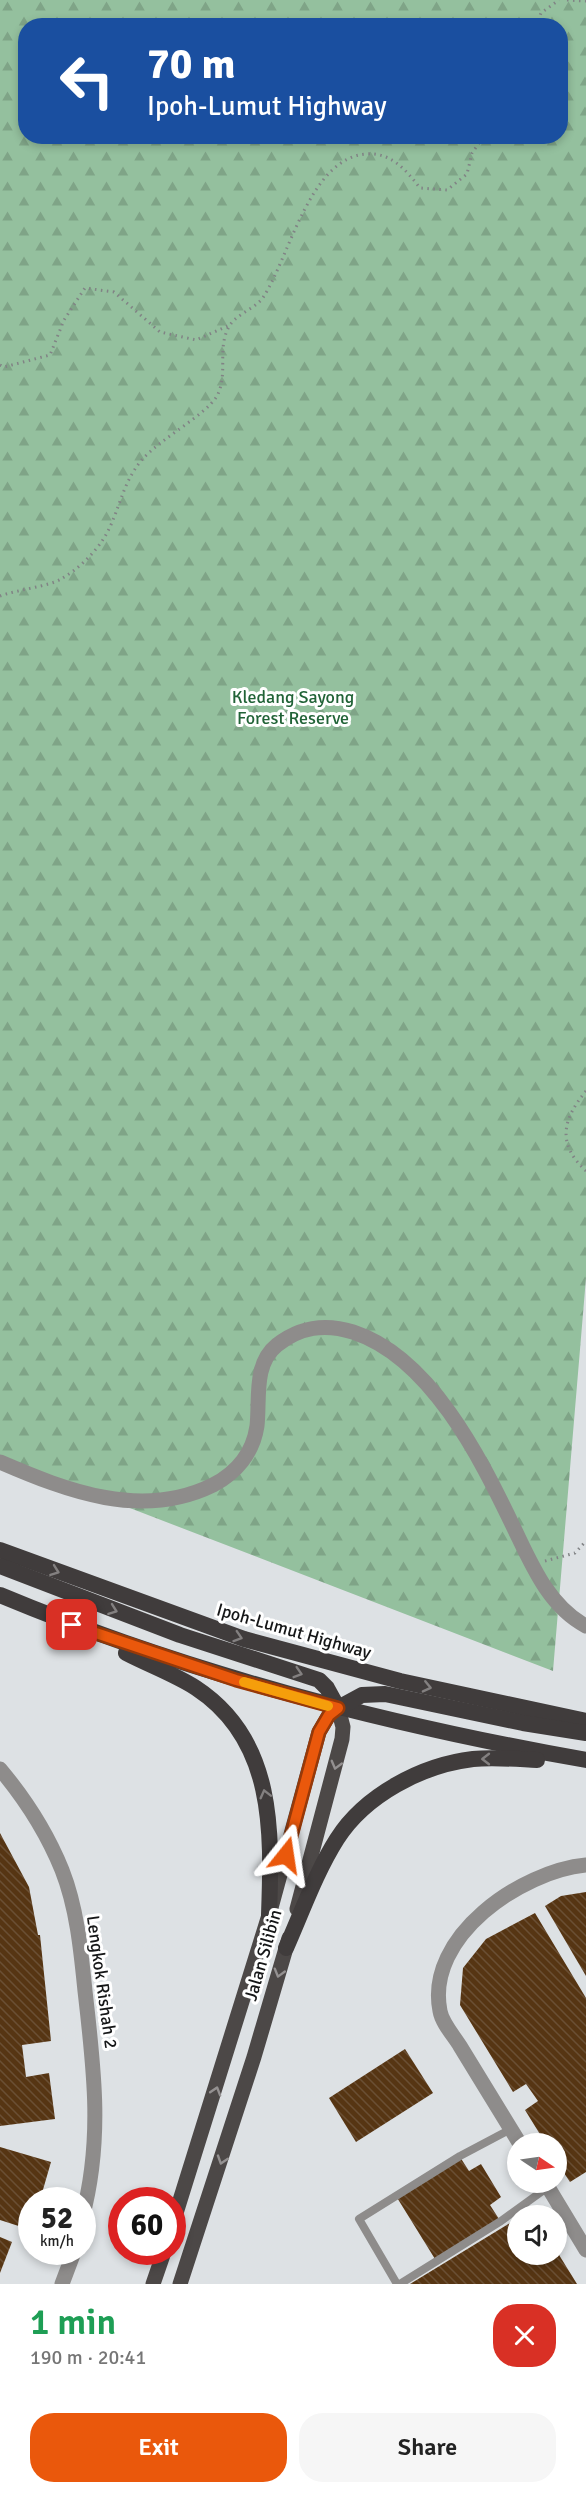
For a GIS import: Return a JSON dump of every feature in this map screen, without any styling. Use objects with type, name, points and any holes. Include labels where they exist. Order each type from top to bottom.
[{"type":"highway","name":"Ipoh-Lumut Highway","points":[[0,1550],[244,1639],[400,1681],[586,1722]]},
{"type":"highway","points":[[0,1566],[180,1635],[320,1680],[338,1708]]},
{"type":"highway","points":[[0,1595],[53,1618],[196,1688],[214,1703],[243,1737],[265,1790],[270,1816],[272,1842],[269,1915]]},
{"type":"highway","points":[[53,1618],[236,1680],[338,1708],[470,1739],[586,1761]]},
{"type":"highway","points":[[338,1708],[362,1695],[386,1694],[522,1724],[586,1733]]},
{"type":"highway","points":[[286,1948],[327,1856],[339,1836],[375,1800],[398,1785],[425,1771],[474,1759],[586,1761]]},
{"type":"main road","name":"Jalan Silibin","points":[[180,2284],[227,2144],[286,1948],[342,1739],[344,1726],[338,1708],[329,1715],[319,1732],[269,1915],[184,2187]]},
{"type":"main road","points":[[153,2284],[160,2265]]},
{"type":"street","points":[[0,1462],[68,1489],[122,1501],[179,1498],[204,1489],[224,1479],[239,1466],[251,1448],[257,1426],[259,1382],[264,1362],[274,1347],[307,1327],[339,1328],[373,1339],[404,1362],[444,1404],[490,1478],[547,1592],[575,1620],[586,1626]]},
{"type":"street","name":"Lengkok Rishah 2","points":[[0,1769],[30,1809],[63,1872],[78,1939],[97,2113],[93,2161],[88,2187]]},
{"type":"street","points":[[513,2133],[440,2013],[441,1979],[447,1959],[460,1937],[483,1913],[508,1893],[535,1877],[586,1865]]},
{"type":"street","points":[[551,2193],[586,2250]]},
{"type":"street","points":[[62,2284],[69,2265]]},
{"type":"lane","points":[[511,2129],[460,2156],[359,2219],[398,2284],[501,2222],[536,2193]]},
{"type":"path","points":[[539,18],[541,13],[560,0]]},
{"type":"path","points":[[567,0],[586,0]]},
{"type":"path","points":[[0,365],[4,367],[50,355],[64,320],[85,288],[114,292],[160,332],[196,340],[230,325],[264,298],[302,216],[326,174],[351,155],[376,153],[403,166],[420,188],[447,190],[467,174],[472,153],[478,144]]},
{"type":"path","points":[[0,596],[60,580],[90,556],[105,538],[120,494],[141,461],[216,397],[224,373],[222,349],[230,325]]},
{"type":"path","points":[[586,1091],[565,1127],[570,1155],[586,1171]]},
{"type":"path","points":[[532,1565],[575,1553],[586,1541]]},
{"type":"green space","name":"Kledang Sayong Forest Reserve","points":[[0,0],[586,0],[586,1278],[553,1671],[0,1458]]},
{"type":"building","points":[[0,1833],[29,1887],[38,1935],[40,1935],[51,2041],[22,2045],[26,2077],[49,2073],[55,2119],[0,2126]]},
{"type":"building","points":[[586,1892],[586,1976],[545,1906],[561,1896]]},
{"type":"building","points":[[535,1913],[586,1998],[586,2172],[570,2182],[567,2178],[567,2133],[539,2133],[525,2110],[538,2101],[526,2084],[513,2092],[460,2005],[463,1968],[486,1939]]},
{"type":"building","points":[[405,2049],[433,2093],[356,2142],[329,2098]]},
{"type":"building","points":[[0,2147],[51,2162],[44,2187],[18,2187],[18,2226],[0,2220]]},
{"type":"building","points":[[460,2157],[469,2171],[481,2164],[501,2197],[490,2205],[499,2219],[435,2259],[396,2196]]},
{"type":"building","points":[[507,2225],[507,2265],[565,2265],[577,2284],[410,2284]]},
{"type":"building","points":[[0,2237],[12,2242],[0,2273]]},
{"type":"slow traffic","points":[[244,1682],[328,1706]]},
{"type":"route","points":[[72,1625],[236,1680],[338,1708],[329,1715],[319,1732],[286,1855]]}]
